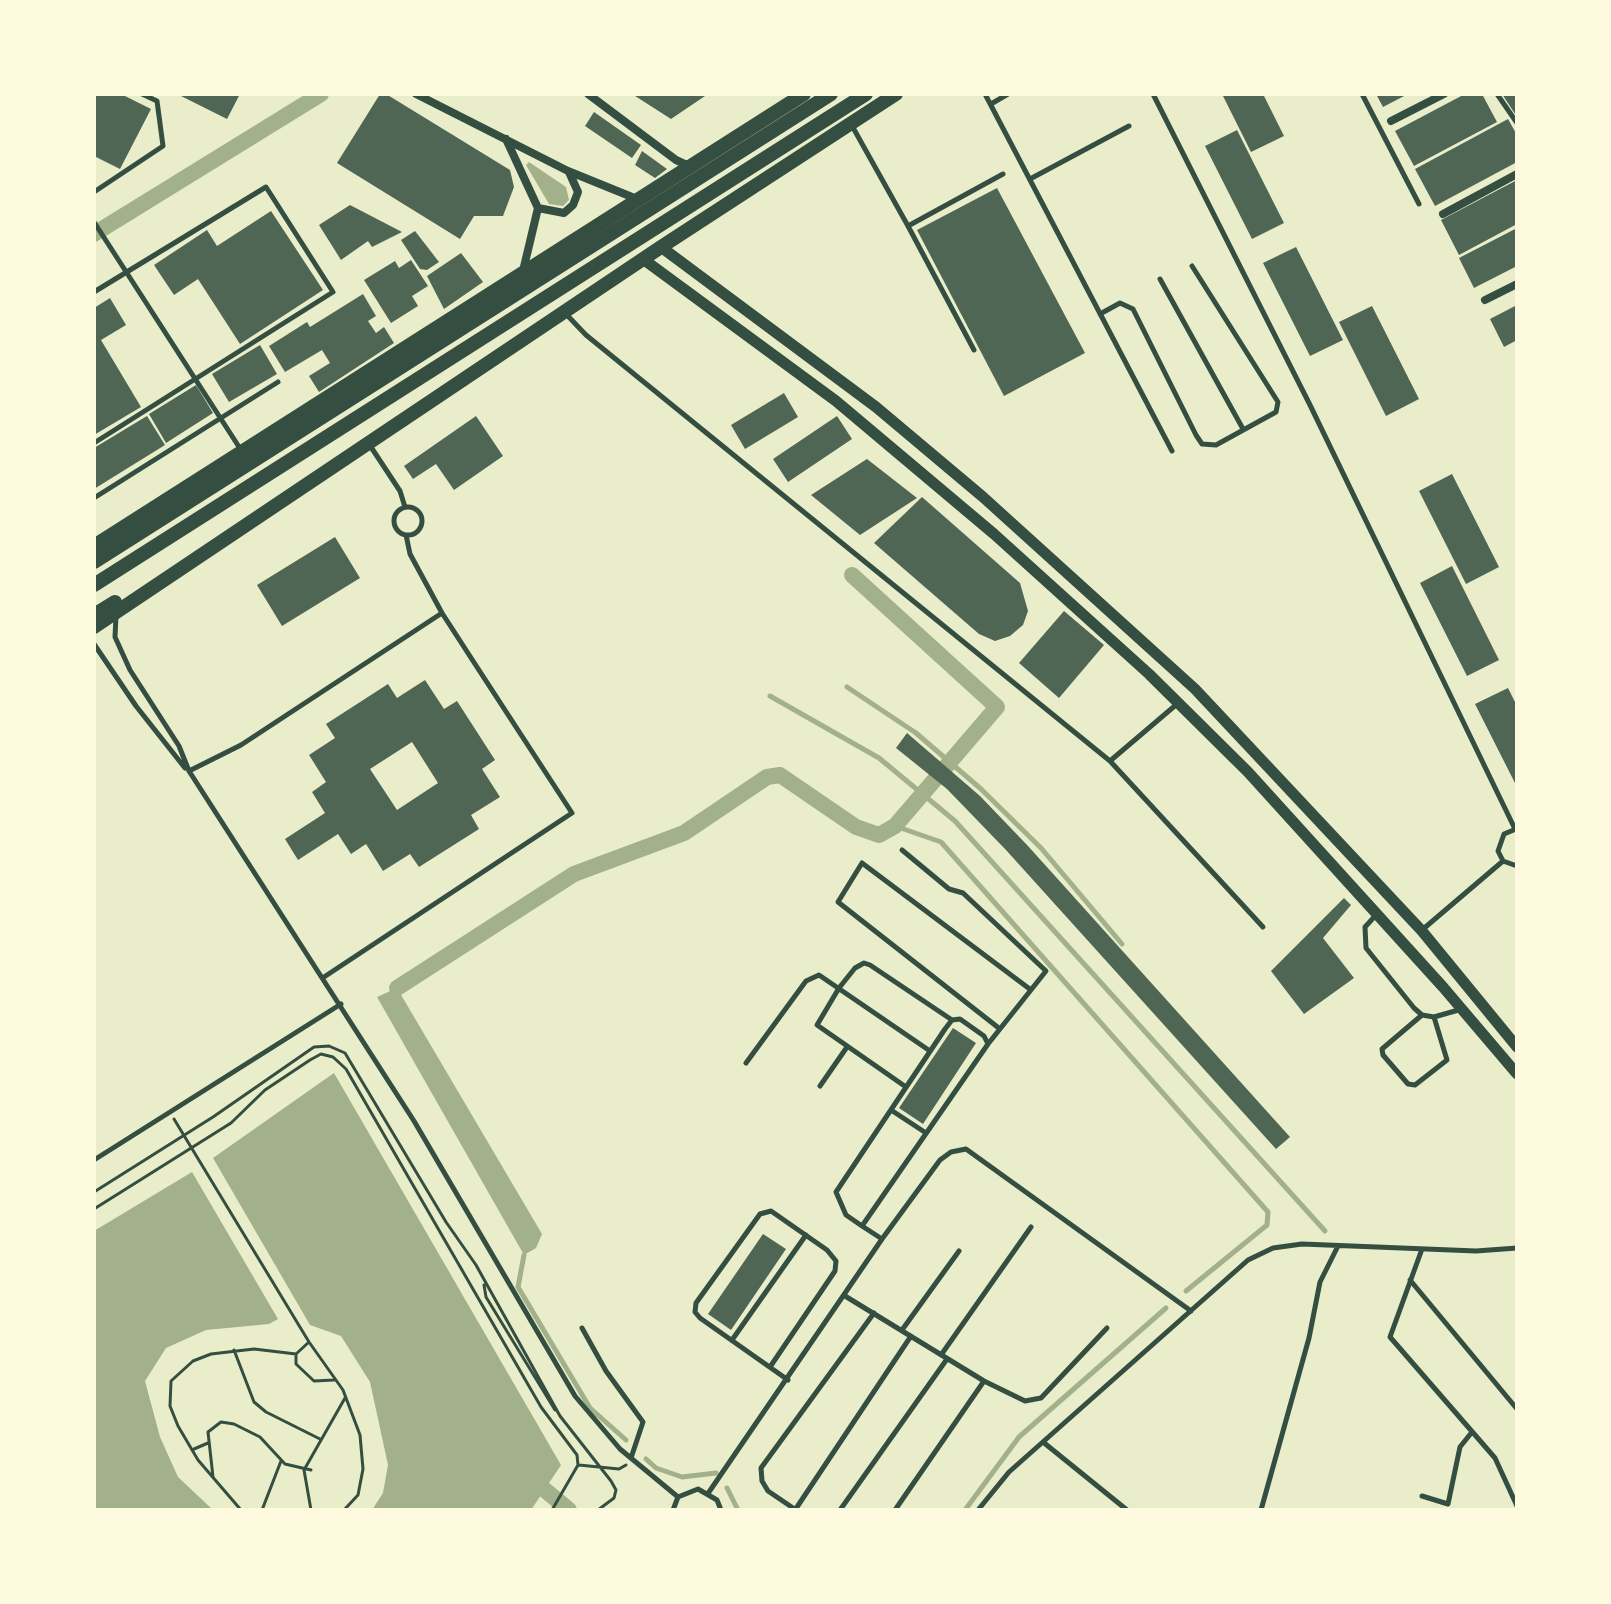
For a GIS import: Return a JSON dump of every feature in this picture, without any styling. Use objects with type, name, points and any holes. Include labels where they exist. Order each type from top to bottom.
[{"type":"main road","points":[[94,546],[804,94]]},
{"type":"main road","points":[[94,562],[831,94]]},
{"type":"main road","points":[[94,585],[866,94]]},
{"type":"main road","points":[[94,627],[661,247],[896,94]]},
{"type":"main road","points":[[611,217],[661,247]]},
{"type":"main road","points":[[595,227],[643,259]]},
{"type":"main road","points":[[94,615],[236,530]]},
{"type":"street","points":[[416,94],[568,171],[638,200]]},
{"type":"street","points":[[588,94],[676,160],[690,166]]},
{"type":"street","points":[[1391,121],[1444,94]]},
{"type":"street","points":[[506,139],[538,208],[523,272]]},
{"type":"street","points":[[538,208],[564,213],[573,205],[578,192],[568,171]]},
{"type":"street","points":[[1443,214],[1517,174]]},
{"type":"street","points":[[661,247],[876,407],[983,497],[1195,689],[1422,931],[1517,1047]]},
{"type":"street","points":[[643,259],[836,401],[994,534],[1178,703],[1248,772],[1517,1074]]},
{"type":"street","points":[[1485,300],[1517,284]]},
{"type":"street","points":[[1178,703],[1195,689]]},
{"type":"street","points":[[1377,914],[1392,899]]},
{"type":"street","points":[[1462,1009],[1477,999]]},
{"type":"lane","points":[[94,192],[163,146],[157,101],[142,94]]},
{"type":"lane","points":[[985,94],[1172,451]]},
{"type":"lane","points":[[991,104],[1008,94]]},
{"type":"lane","points":[[1153,94],[1317,419],[1516,830],[1504,834],[1498,845],[1503,861]]},
{"type":"lane","points":[[1362,94],[1419,204]]},
{"type":"lane","points":[[1497,94],[1517,123]]},
{"type":"lane","points":[[851,124],[974,350]]},
{"type":"lane","points":[[1030,179],[1129,126]]},
{"type":"lane","points":[[908,226],[1003,174]]},
{"type":"lane","points":[[94,292],[266,187],[333,292],[94,443]]},
{"type":"lane","points":[[94,222],[243,452]]},
{"type":"lane","points":[[1100,314],[1120,303],[1133,309],[1202,444],[1216,445],[1276,412],[1278,402],[1192,266]]},
{"type":"lane","points":[[1160,279],[1243,429]]},
{"type":"lane","points":[[565,313],[586,335],[1110,761],[1263,927]]},
{"type":"lane","points":[[94,498],[278,382]]},
{"type":"lane","points":[[368,443],[400,491],[405,508]]},
{"type":"lane","points":[[405,508],[418,511],[422,522],[417,532],[406,535],[396,529],[394,520],[397,512],[405,508]]},
{"type":"lane","points":[[324,977],[572,813],[442,613],[410,554],[406,535]]},
{"type":"lane","points":[[117,612],[115,637],[130,670],[179,746],[189,771]]},
{"type":"lane","points":[[189,771],[241,745],[442,613]]},
{"type":"lane","points":[[94,644],[144,717],[189,771],[324,977],[422,1134],[575,1396],[631,1458],[678,1497]]},
{"type":"lane","points":[[1110,761],[1178,703]]},
{"type":"lane","points":[[862,1226],[988,1044],[1046,971],[963,893],[949,889],[902,850]]},
{"type":"lane","points":[[1503,861],[1517,866]]},
{"type":"lane","points":[[1422,931],[1503,861]]},
{"type":"lane","points":[[1000,1029],[838,902],[862,863],[1031,990]]},
{"type":"lane","points":[[1377,914],[1365,927],[1366,948],[1371,958],[1422,1015],[1434,1017],[1462,1009]]},
{"type":"lane","points":[[906,1087],[817,1025],[839,988],[855,968],[864,963],[952,1020],[960,1019],[984,1036],[988,1044]]},
{"type":"lane","points":[[746,1063],[806,981],[819,975],[930,1051]]},
{"type":"lane","points":[[94,1160],[341,1004]]},
{"type":"lane","points":[[1422,1015],[1382,1049],[1383,1055],[1408,1084],[1415,1085],[1447,1060],[1434,1017]]},
{"type":"lane","points":[[882,1239],[846,1215],[836,1192],[952,1020]]},
{"type":"lane","points":[[820,1086],[847,1047]]},
{"type":"lane","points":[[891,1110],[926,1133]]},
{"type":"lane","points":[[709,1492],[882,1239],[940,1160],[966,1149],[1191,1311]]},
{"type":"lane","points":[[770,1367],[835,1271],[836,1261],[827,1250],[771,1211],[760,1214],[696,1303],[695,1312],[700,1318],[788,1380]]},
{"type":"lane","points":[[941,1355],[1031,1227]]},
{"type":"lane","points":[[732,1340],[806,1235]]},
{"type":"lane","points":[[1261,1510],[1309,1338],[1320,1282],[1338,1246]]},
{"type":"lane","points":[[978,1510],[1009,1472],[1248,1260],[1273,1248],[1517,1248]]},
{"type":"lane","points":[[1422,1249],[1390,1337],[1495,1458],[1517,1506]]},
{"type":"lane","points":[[902,1330],[959,1251]]},
{"type":"lane","points":[[1409,1280],[1517,1409]]},
{"type":"lane","points":[[845,1296],[984,1381],[1034,1402],[1107,1328]]},
{"type":"lane","points":[[874,1313],[761,1468],[762,1481],[768,1491],[795,1510],[911,1336]]},
{"type":"lane","points":[[582,1328],[606,1371],[643,1422],[631,1458]]},
{"type":"lane","points":[[840,1510],[947,1359]]},
{"type":"lane","points":[[895,1510],[984,1381]]},
{"type":"lane","points":[[1422,1496],[1448,1504],[1460,1447],[1472,1432]]},
{"type":"lane","points":[[1043,1442],[1127,1510]]},
{"type":"lane","points":[[673,1510],[678,1497],[698,1489],[709,1492],[721,1510]]},
{"type":"path","points":[[94,1192],[314,1047],[329,1046],[345,1053],[483,1280],[560,1416],[616,1490],[614,1498],[598,1510]]},
{"type":"path","points":[[94,1209],[247,1111],[265,1090],[310,1060],[321,1054],[333,1057],[346,1069],[541,1407],[571,1443],[578,1465],[552,1510]]},
{"type":"path","points":[[170,1112],[309,1342],[331,1369],[345,1398],[360,1435],[363,1469],[358,1495],[344,1510]]},
{"type":"path","points":[[241,1510],[213,1479],[192,1449],[170,1406],[171,1381],[193,1361],[234,1350],[296,1354],[309,1342]]},
{"type":"path","points":[[234,1350],[254,1402],[266,1412],[320,1439]]},
{"type":"path","points":[[296,1354],[296,1364],[314,1381],[334,1380]]},
{"type":"path","points":[[311,1510],[304,1470],[345,1398]]},
{"type":"path","points":[[213,1479],[208,1443],[208,1432],[213,1425],[234,1424],[260,1437],[281,1461],[311,1470]]},
{"type":"path","points":[[192,1449],[208,1443]]},
{"type":"path","points":[[578,1465],[619,1469],[631,1458]]},
{"type":"path","points":[[262,1510],[281,1461]]},
{"type":"shaded area","points":[[529,162],[566,187],[569,200],[563,206],[549,204],[526,165]]},
{"type":"shaded area","points":[[397,988],[542,1234],[536,1248],[524,1255],[377,997]]},
{"type":"shaded area","points":[[334,1073],[561,1465],[531,1510],[372,1510],[383,1493],[388,1465],[370,1382],[341,1336],[310,1325],[213,1158]]},
{"type":"shaded area","points":[[192,1172],[278,1319],[269,1324],[206,1330],[166,1348],[145,1381],[160,1437],[178,1477],[213,1510],[94,1510],[94,1231]]},
{"type":"building","points":[[94,94],[121,94],[151,109],[120,169],[94,156]]},
{"type":"building","points":[[177,94],[240,94],[227,119]]},
{"type":"building","points":[[380,94],[386,94],[510,170],[514,187],[503,216],[474,216],[460,239],[337,163]]},
{"type":"building","points":[[632,94],[708,94],[671,119]]},
{"type":"building","points":[[1222,94],[1263,94],[1284,136],[1251,152]]},
{"type":"building","points":[[1376,94],[1408,94],[1383,107]]},
{"type":"building","points":[[1465,94],[1482,94],[1497,122],[1414,166],[1395,131]]},
{"type":"building","points":[[1502,94],[1517,94],[1517,117]]},
{"type":"building","points":[[594,112],[641,145],[632,158],[585,126]]},
{"type":"building","points":[[1508,119],[1517,135],[1517,162],[1435,206],[1415,169]]},
{"type":"building","points":[[1237,130],[1284,223],[1252,239],[1205,146]]},
{"type":"building","points":[[642,151],[667,169],[655,178],[635,165]]},
{"type":"building","points":[[1517,180],[1517,224],[1459,255],[1441,220]]},
{"type":"building","points":[[997,188],[1085,353],[1004,396],[917,230]]},
{"type":"building","points":[[350,205],[402,232],[372,247],[368,241],[341,260],[319,225]]},
{"type":"building","points":[[271,211],[323,290],[240,344],[198,279],[174,295],[154,265],[207,230],[217,246]]},
{"type":"building","points":[[1517,228],[1517,266],[1474,288],[1459,258]]},
{"type":"building","points":[[415,231],[439,262],[427,270],[420,269],[401,240]]},
{"type":"building","points":[[1296,247],[1343,340],[1310,356],[1263,263]]},
{"type":"building","points":[[461,253],[483,282],[444,309],[427,276]]},
{"type":"building","points":[[411,260],[428,286],[412,296],[418,306],[391,323],[364,280],[395,261],[399,268]]},
{"type":"building","points":[[363,294],[376,316],[368,321],[376,333],[384,327],[394,343],[319,392],[309,376],[330,363],[322,350],[285,372],[269,346],[307,322],[310,327]]},
{"type":"building","points":[[110,298],[126,325],[101,340],[141,407],[94,435],[94,308]]},
{"type":"building","points":[[1517,305],[1517,340],[1504,347],[1490,319]]},
{"type":"building","points":[[1372,306],[1419,399],[1386,416],[1339,322]]},
{"type":"building","points":[[260,345],[277,374],[229,402],[212,374]]},
{"type":"building","points":[[196,385],[213,413],[166,443],[149,414]]},
{"type":"building","points":[[784,393],[798,417],[745,449],[731,425]]},
{"type":"building","points":[[147,416],[165,445],[94,489],[94,448]]},
{"type":"building","points":[[476,416],[503,456],[454,490],[436,464],[413,479],[404,466]]},
{"type":"building","points":[[837,416],[852,439],[788,482],[773,459]]},
{"type":"building","points":[[867,459],[917,498],[860,535],[811,495]]},
{"type":"building","points":[[1452,474],[1499,567],[1466,584],[1419,491]]},
{"type":"building","points":[[922,497],[1020,583],[1028,611],[1023,625],[1010,636],[995,641],[979,634],[874,543]]},
{"type":"building","points":[[335,537],[360,578],[282,626],[257,585]]},
{"type":"building","points":[[1452,566],[1499,660],[1467,676],[1420,583]]},
{"type":"building","points":[[1064,611],[1104,645],[1059,698],[1019,663]]},
{"type":"building","points":[[425,680],[444,709],[457,701],[495,760],[482,769],[500,797],[471,815],[479,829],[419,867],[410,854],[383,871],[366,844],[351,854],[338,834],[298,860],[285,839],[325,813],[312,792],[326,782],[309,755],[335,738],[326,724],[388,684],[397,698]],"holes":[[[412,742],[438,783],[397,810],[370,769]]]},
{"type":"building","points":[[1508,688],[1517,706],[1517,787],[1475,704]]},
{"type":"building","points":[[907,733],[980,796],[1028,846],[1290,1137],[1276,1149],[1006,850],[947,789],[896,748]]},
{"type":"building","points":[[1344,898],[1351,905],[1323,938],[1354,978],[1304,1014],[1271,971]]},
{"type":"building","points":[[953,1028],[976,1043],[923,1124],[899,1108]]},
{"type":"building","points":[[763,1234],[786,1249],[731,1330],[708,1314]]},
{"type":"waterway","points":[[94,234],[321,94]]},
{"type":"waterway","points":[[397,988],[574,874],[684,833],[767,777],[780,775],[856,827],[879,835],[895,826],[997,707],[852,575]]},
{"type":"waterway","points":[[847,687],[916,733],[981,789],[1041,848],[1122,944]]},
{"type":"waterway","points":[[770,696],[879,758],[955,821],[1325,1231]]},
{"type":"waterway","points":[[895,826],[941,842],[1268,1212],[1267,1225],[1186,1291]]},
{"type":"waterway","points":[[524,1255],[518,1287],[590,1408],[626,1440]]},
{"type":"waterway","points":[[965,1510],[1019,1437],[1166,1308]]},
{"type":"waterway","points":[[646,1459],[656,1468],[682,1477],[716,1473]]},
{"type":"waterway","points":[[727,1488],[738,1510]]},
{"type":"waterway","points":[[545,1490],[569,1510]]}]
